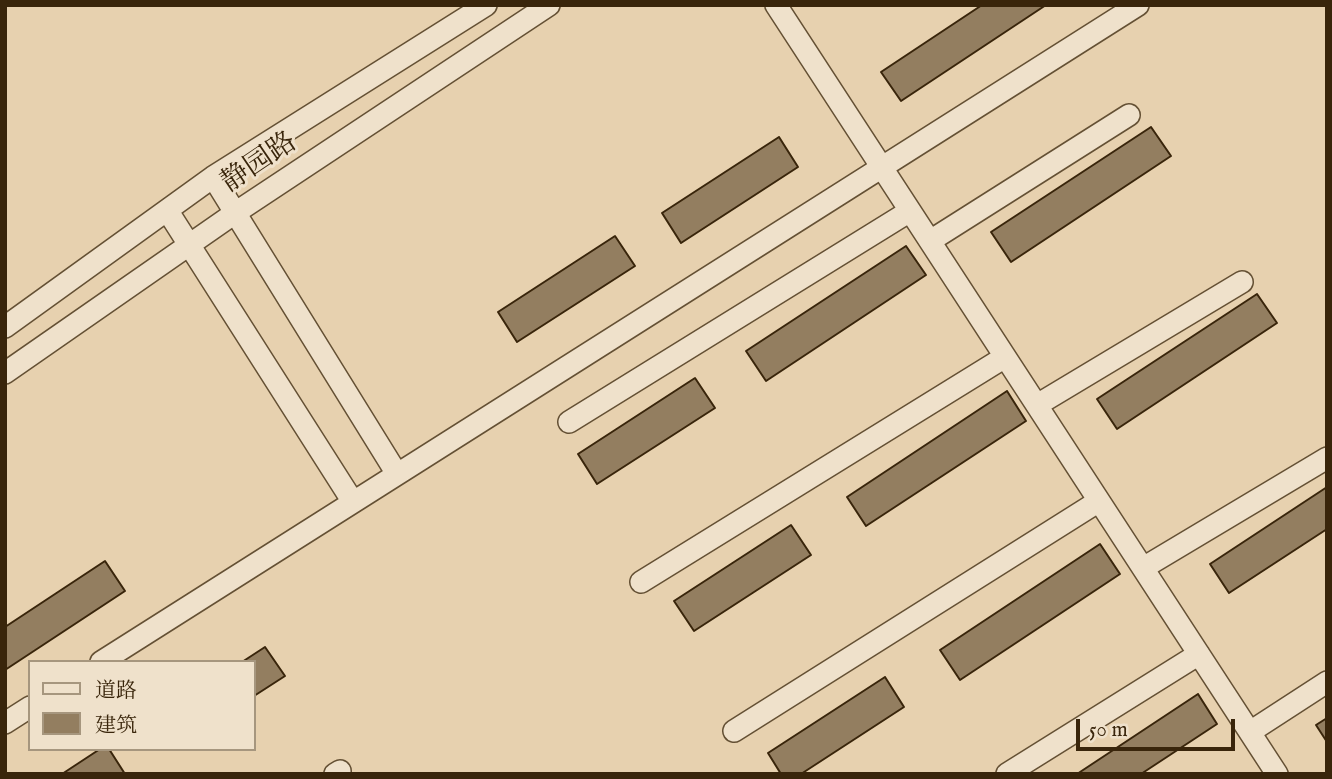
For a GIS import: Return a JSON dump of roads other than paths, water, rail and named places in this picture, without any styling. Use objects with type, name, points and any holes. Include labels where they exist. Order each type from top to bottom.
[{"type":"street","name":"静园路","points":[[5,327],[213,177],[486,5]]},
{"type":"street","name":"静园路","points":[[5,373],[235,213],[549,5]]},
{"type":"street","points":[[776,5],[1277,774]]},
{"type":"street","points":[[104,660],[1138,5]]},
{"type":"street","points":[[930,241],[1129,115]]},
{"type":"street","points":[[213,177],[397,474]]},
{"type":"street","points":[[167,210],[353,502]]},
{"type":"street","points":[[569,422],[910,211]]},
{"type":"street","points":[[1037,405],[1242,282]]},
{"type":"street","points":[[641,582],[1005,357]]},
{"type":"street","points":[[1143,568],[1327,458]]},
{"type":"street","points":[[734,731],[1099,501]]},
{"type":"street","points":[[1007,774],[1199,654]]},
{"type":"street","points":[[1250,733],[1327,682]]},
{"type":"street","points":[[5,723],[28,708]]}]
